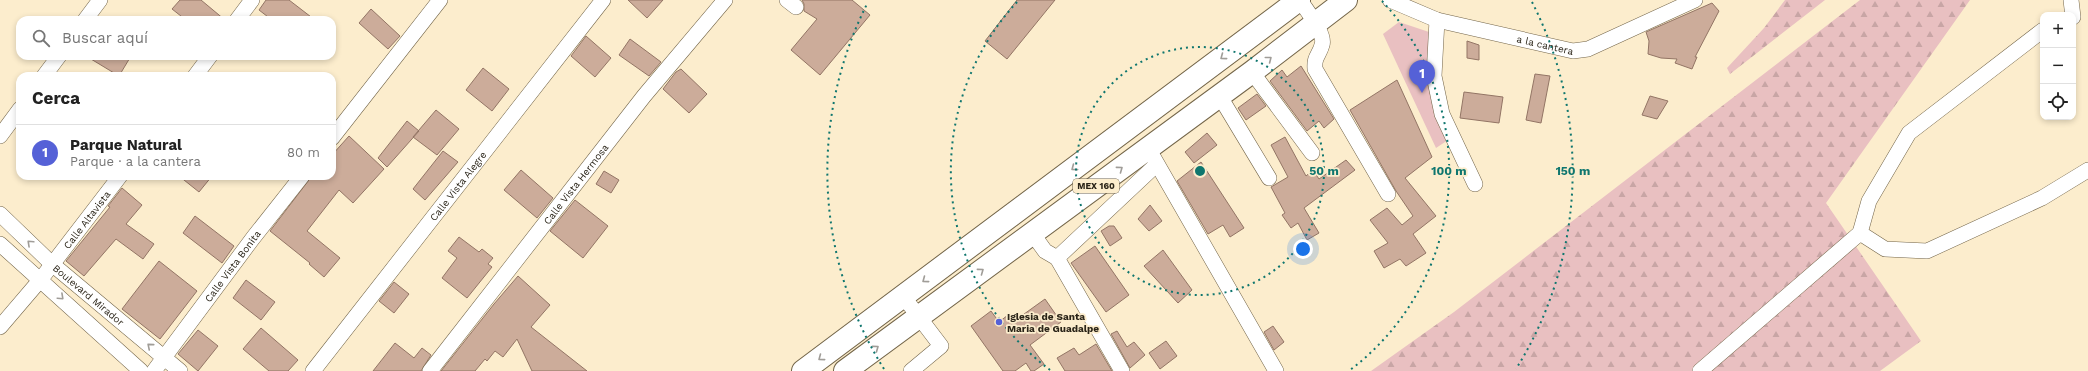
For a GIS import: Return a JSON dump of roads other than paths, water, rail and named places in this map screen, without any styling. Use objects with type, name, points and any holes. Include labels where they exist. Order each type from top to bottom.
[{"type":"main road","name":"MEX 160","points":[[803,371],[1300,0]]},
{"type":"main road","name":"MEX 160","points":[[845,371],[1032,233],[1152,156],[1219,95],[1252,72],[1346,0]]},
{"type":"street","points":[[88,16],[100,0]]},
{"type":"street","points":[[240,16],[252,0]]},
{"type":"street","points":[[336,133],[440,0]]},
{"type":"street","name":"Calle Vista Alegre","points":[[313,371],[603,0]]},
{"type":"street","name":"Calle Vista Hermosa","points":[[430,371],[644,96],[725,0]]},
{"type":"street","points":[[1300,0],[1322,37],[1323,44],[1315,59],[1316,69],[1388,194]]},
{"type":"street","name":"a la cantera","points":[[1390,0],[1437,20],[1573,51],[1588,49],[1695,0]]},
{"type":"street","points":[[2071,0],[2072,12]]},
{"type":"street","points":[[1437,20],[1434,76],[1442,114],[1475,184]]},
{"type":"street","points":[[1700,371],[1860,233],[1869,201],[1908,133],[2040,32]]},
{"type":"street","points":[[47,72],[56,60]]},
{"type":"street","points":[[198,72],[207,60]]},
{"type":"street","points":[[1252,72],[1312,153]]},
{"type":"street","points":[[1219,95],[1269,178]]},
{"type":"street","points":[[0,136],[16,114]]},
{"type":"street","points":[[1057,258],[1152,156],[1276,371]]},
{"type":"street","points":[[1860,233],[1884,248],[1927,251],[2042,198],[2088,170]]},
{"type":"street","name":"Calle Altavista","points":[[0,328],[41,279],[117,180]]},
{"type":"street","name":"Calle Vista Bonita","points":[[154,371],[252,238],[299,180]]},
{"type":"street","name":"Boulevard Mirador","points":[[0,214],[52,264],[180,371]]},
{"type":"street","points":[[1032,233],[1044,251],[1057,258],[1122,371]]},
{"type":"street","name":"Boulevard Mirador","points":[[0,244],[41,279],[141,371]]},
{"type":"street","points":[[903,296],[941,346],[911,371]]},
{"type":"place","name":"Parque Natural","points":[[1422,93]]},
{"type":"place","name":"Iglesia de Santa Maria de Guadalpe","points":[[999,322]]}]
